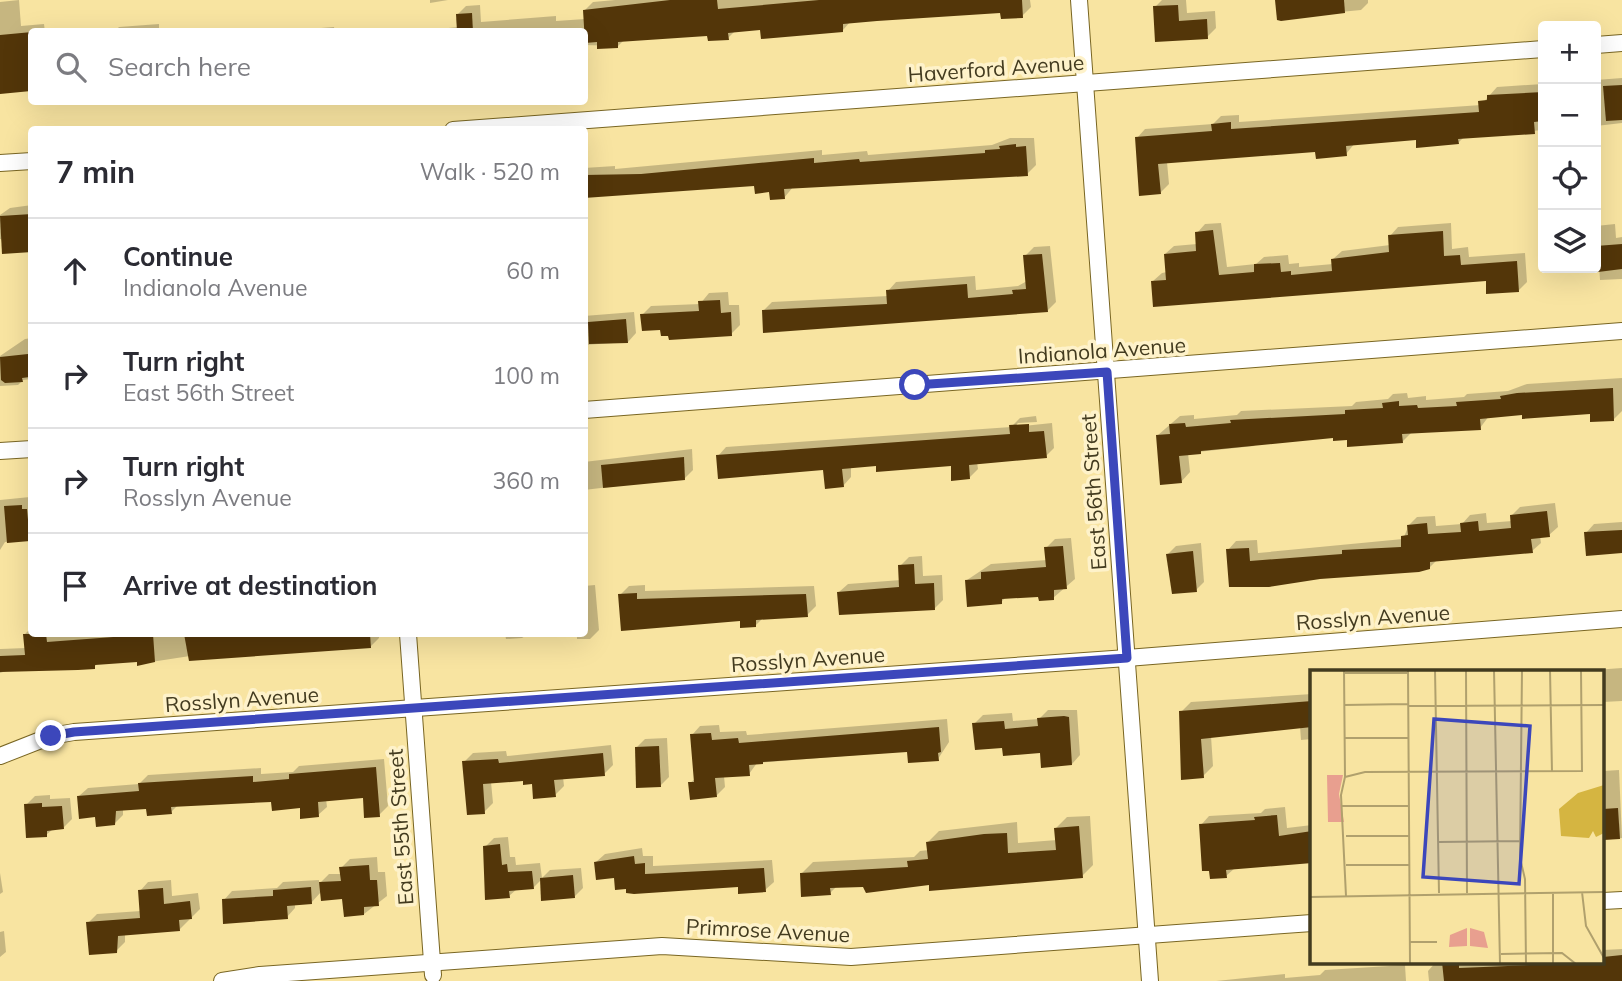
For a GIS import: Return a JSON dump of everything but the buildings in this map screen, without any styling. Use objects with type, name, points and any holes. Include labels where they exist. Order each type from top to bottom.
[{"type":"street","name":"East 56th Street","points":[[1079,0],[1150,981]]},
{"type":"street","points":[[1601,45],[1622,43]]},
{"type":"street","name":"Haverford Avenue","points":[[508,126],[1538,49]]},
{"type":"street","points":[[0,163],[28,160]]},
{"type":"street","name":"Indianola Avenue","points":[[588,410],[1622,331]]},
{"type":"street","points":[[0,452],[28,449]]},
{"type":"street","name":"Rosslyn Avenue","points":[[0,756],[51,736],[74,732],[1127,658],[1622,619]]},
{"type":"street","name":"East 55th Street","points":[[408,637],[433,969]]},
{"type":"street","points":[[1604,901],[1622,900]]},
{"type":"street","name":"Primrose Avenue","points":[[222,981],[260,975],[433,969],[662,946],[851,957],[1310,923]]},
{"type":"route","points":[[51,736],[74,732],[1127,658],[1107,372],[915,385]]}]
